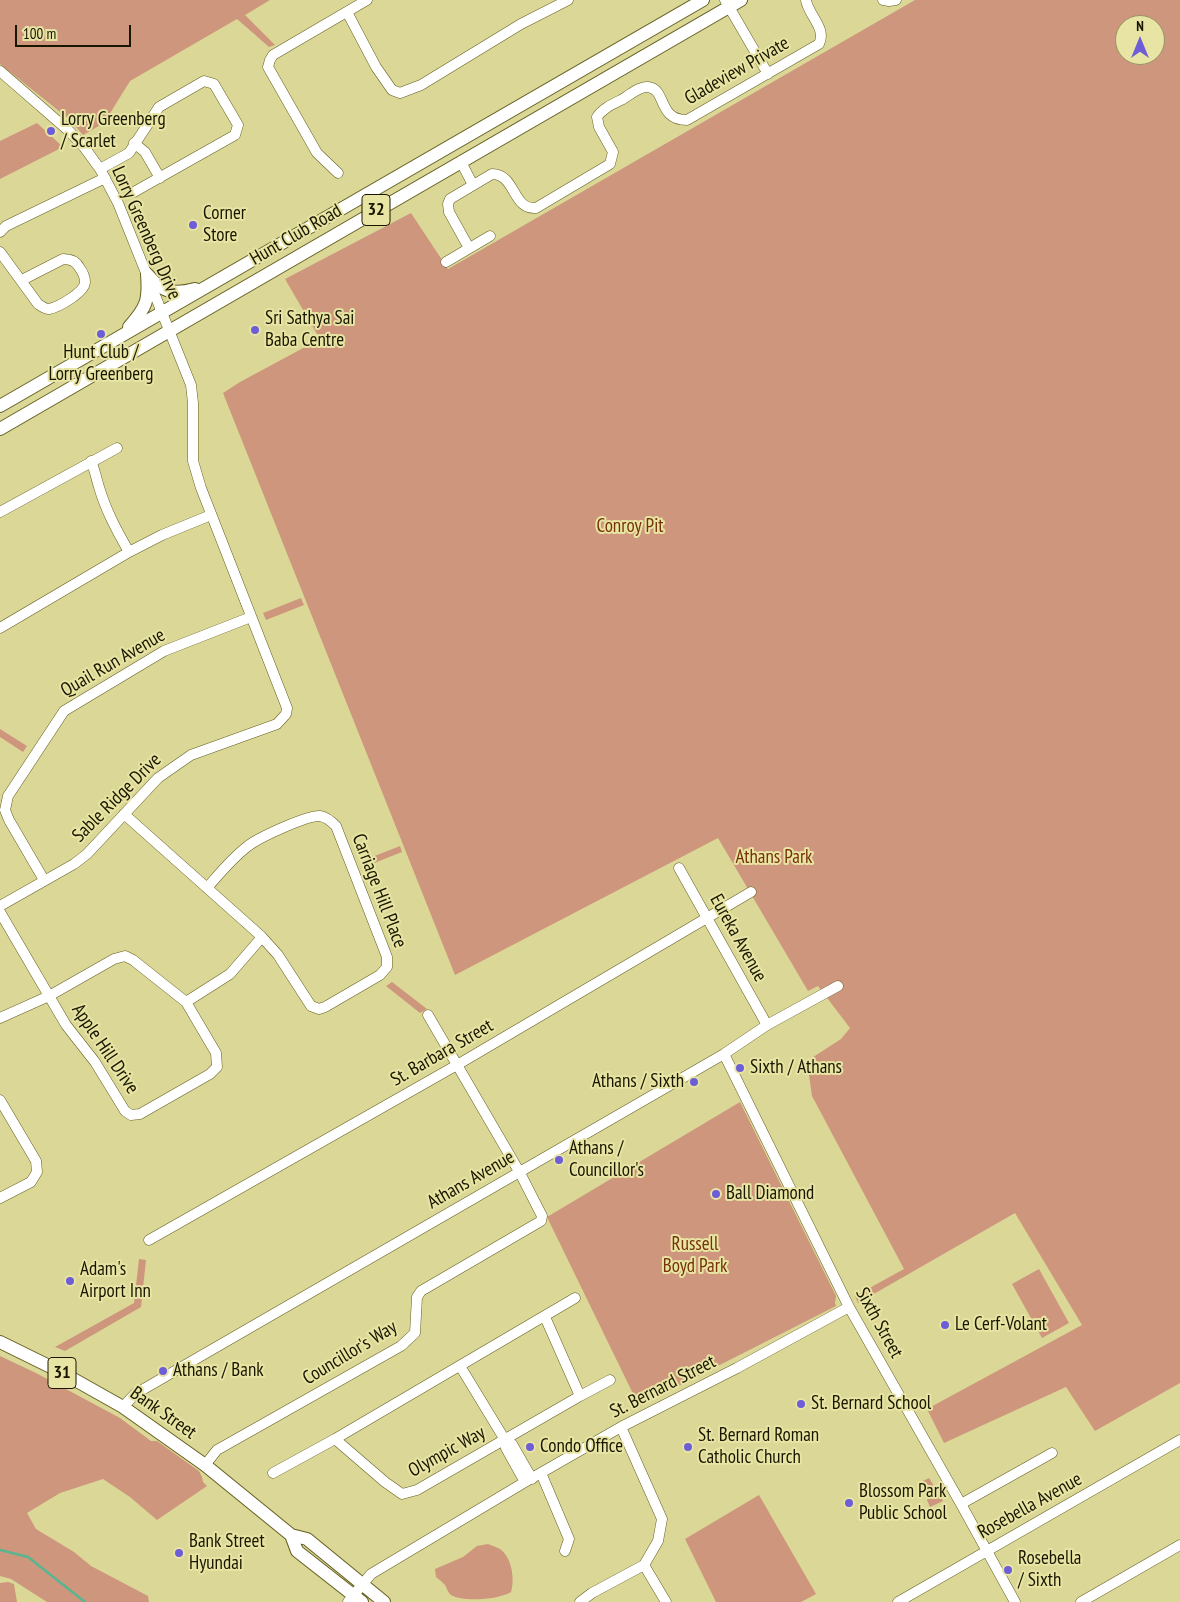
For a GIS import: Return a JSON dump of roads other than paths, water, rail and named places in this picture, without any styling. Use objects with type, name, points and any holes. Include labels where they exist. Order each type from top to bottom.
[{"type":"main road","name":"Hunt Club Road","points":[[0,406],[689,5],[703,0]]},
{"type":"main road","name":"Hunt Club Road","points":[[0,429],[461,162],[727,3],[740,0]]},
{"type":"main road","points":[[147,274],[159,286],[172,292],[184,292],[206,286]]},
{"type":"main road","points":[[118,337],[145,308],[148,294],[147,274]]},
{"type":"main road","name":"Bank Street","points":[[0,1342],[50,1366],[123,1406],[205,1465],[291,1535],[307,1539],[384,1602]]},
{"type":"main road","name":"Bank Street","points":[[291,1535],[296,1550],[354,1600]]},
{"type":"street","points":[[338,172],[317,153],[268,67],[273,55],[367,0]]},
{"type":"street","points":[[347,12],[376,67],[392,90],[400,93],[421,85],[521,24],[568,0]]},
{"type":"street","name":"Gladeview Private","points":[[469,248],[449,212],[448,204],[450,199],[492,174],[499,174],[506,179],[522,205],[528,208],[536,208],[610,164],[613,152],[598,127],[597,118],[602,110],[639,89],[647,87],[655,90],[670,115],[676,120],[687,120],[814,48],[821,40],[820,30],[807,6],[806,0]]},
{"type":"street","points":[[883,0],[889,2],[896,0]]},
{"type":"street","points":[[727,3],[768,74]]},
{"type":"street","name":"Lorry Greenberg Drive","points":[[1,73],[69,131],[84,147],[103,174],[118,203],[169,330]]},
{"type":"street","points":[[0,232],[6,226],[103,174],[129,153],[159,107],[204,81],[214,84],[238,126],[235,135],[134,192]]},
{"type":"street","points":[[134,144],[145,152],[160,178]]},
{"type":"street","points":[[461,162],[473,185]]},
{"type":"street","points":[[446,262],[490,236]]},
{"type":"street","points":[[0,252],[38,304],[43,308],[49,308],[79,294],[85,283],[85,278],[76,263],[68,259],[63,259],[22,280]]},
{"type":"street","name":"Sable Ridge Drive","points":[[0,906],[74,864],[87,854],[158,778],[185,758],[277,724],[286,714],[286,704],[211,515],[193,461],[194,403],[191,385],[169,330]]},
{"type":"street","points":[[0,512],[117,448]]},
{"type":"street","points":[[92,461],[98,486],[112,522],[130,552]]},
{"type":"street","points":[[0,628],[130,552],[162,535],[211,515]]},
{"type":"street","name":"Quail Run Avenue","points":[[44,880],[5,810],[8,796],[64,710],[164,651],[251,617]]},
{"type":"street","name":"Carriage Hill Place","points":[[124,814],[207,888],[262,937],[278,955],[307,1000],[315,1008],[325,1007],[384,972],[387,967],[387,957],[336,826],[332,821],[321,816],[313,817],[260,838],[238,854],[207,888]]},
{"type":"street","name":"Eureka Avenue","points":[[679,868],[766,1025]]},
{"type":"street","name":"St. Barbara Street","points":[[149,1240],[457,1065],[751,892]]},
{"type":"street","points":[[0,912],[49,996]]},
{"type":"street","points":[[186,1002],[230,974],[262,937]]},
{"type":"street","name":"Apple Hill Drive","points":[[0,1018],[49,996],[114,959],[124,956],[133,960],[186,1002],[216,1053],[217,1067],[210,1074],[140,1114],[132,1115],[125,1112],[94,1062],[66,1025],[49,996]]},
{"type":"street","name":"Athans Avenue","points":[[123,1406],[135,1394],[724,1054],[766,1025],[838,986]]},
{"type":"street","points":[[428,1015],[520,1173]]},
{"type":"street","name":"Sixth Street","points":[[724,1054],[849,1307],[1015,1602]]},
{"type":"street","points":[[0,1100],[36,1161],[37,1172],[31,1182],[0,1198]]},
{"type":"street","name":"Councillor's Way","points":[[205,1465],[217,1450],[401,1346],[415,1333],[417,1297],[421,1291],[541,1221],[542,1216],[520,1173]]},
{"type":"street","points":[[273,1473],[335,1440],[575,1298]]},
{"type":"street","name":"St. Bernard Street","points":[[354,1600],[371,1574],[533,1478],[620,1427],[736,1368],[849,1307]]},
{"type":"street","points":[[545,1317],[580,1396]]},
{"type":"street","name":"Olympic Way","points":[[460,1366],[505,1440],[512,1444],[569,1538],[565,1551]]},
{"type":"street","name":"Olympic Way","points":[[335,1440],[402,1494],[417,1490],[610,1380]]},
{"type":"street","points":[[580,1602],[586,1596],[644,1565],[658,1541],[662,1519],[620,1427]]},
{"type":"street","name":"Rosebella Avenue","points":[[898,1602],[1180,1440]]},
{"type":"street","points":[[961,1504],[1052,1453]]},
{"type":"street","points":[[1081,1602],[1180,1545]]},
{"type":"street","points":[[644,1565],[666,1602]]},
{"type":"waterway","points":[[0,1550],[28,1557],[85,1602]]},
{"type":"place","name":"Lorry Greenberg / Scarlet","points":[[51,131]]},
{"type":"place","name":"Corner Store","points":[[193,225]]},
{"type":"place","name":"Sri Sathya Sai Baba Centre","points":[[255,330]]},
{"type":"place","name":"Hunt Club / Lorry Greenberg","points":[[101,334]]},
{"type":"place","name":"Sixth / Athans","points":[[740,1068]]},
{"type":"place","name":"Athans / Sixth","points":[[694,1082]]},
{"type":"place","name":"Athans / Councillor's","points":[[559,1160]]},
{"type":"place","name":"Ball Diamond","points":[[716,1194]]},
{"type":"place","name":"Adam's Airport Inn","points":[[70,1281]]},
{"type":"place","name":"Le Cerf-Volant","points":[[945,1325]]},
{"type":"place","name":"Athans / Bank","points":[[163,1371]]},
{"type":"place","name":"St. Bernard School","points":[[801,1404]]},
{"type":"place","name":"Condo Office","points":[[530,1447]]},
{"type":"place","name":"St. Bernard Roman Catholic Church","points":[[688,1447]]},
{"type":"place","name":"Blossom Park Public School","points":[[849,1503]]},
{"type":"place","name":"Bank Street Hyundai","points":[[179,1553]]},
{"type":"place","name":"Rosebella / Sixth","points":[[1008,1570]]},
{"type":"park label","name":"Conroy Pit","points":[[630,527]]},
{"type":"park label","name":"Athans Park","points":[[774,858]]},
{"type":"park label","name":"Russell Boyd Park","points":[[695,1256]]}]
